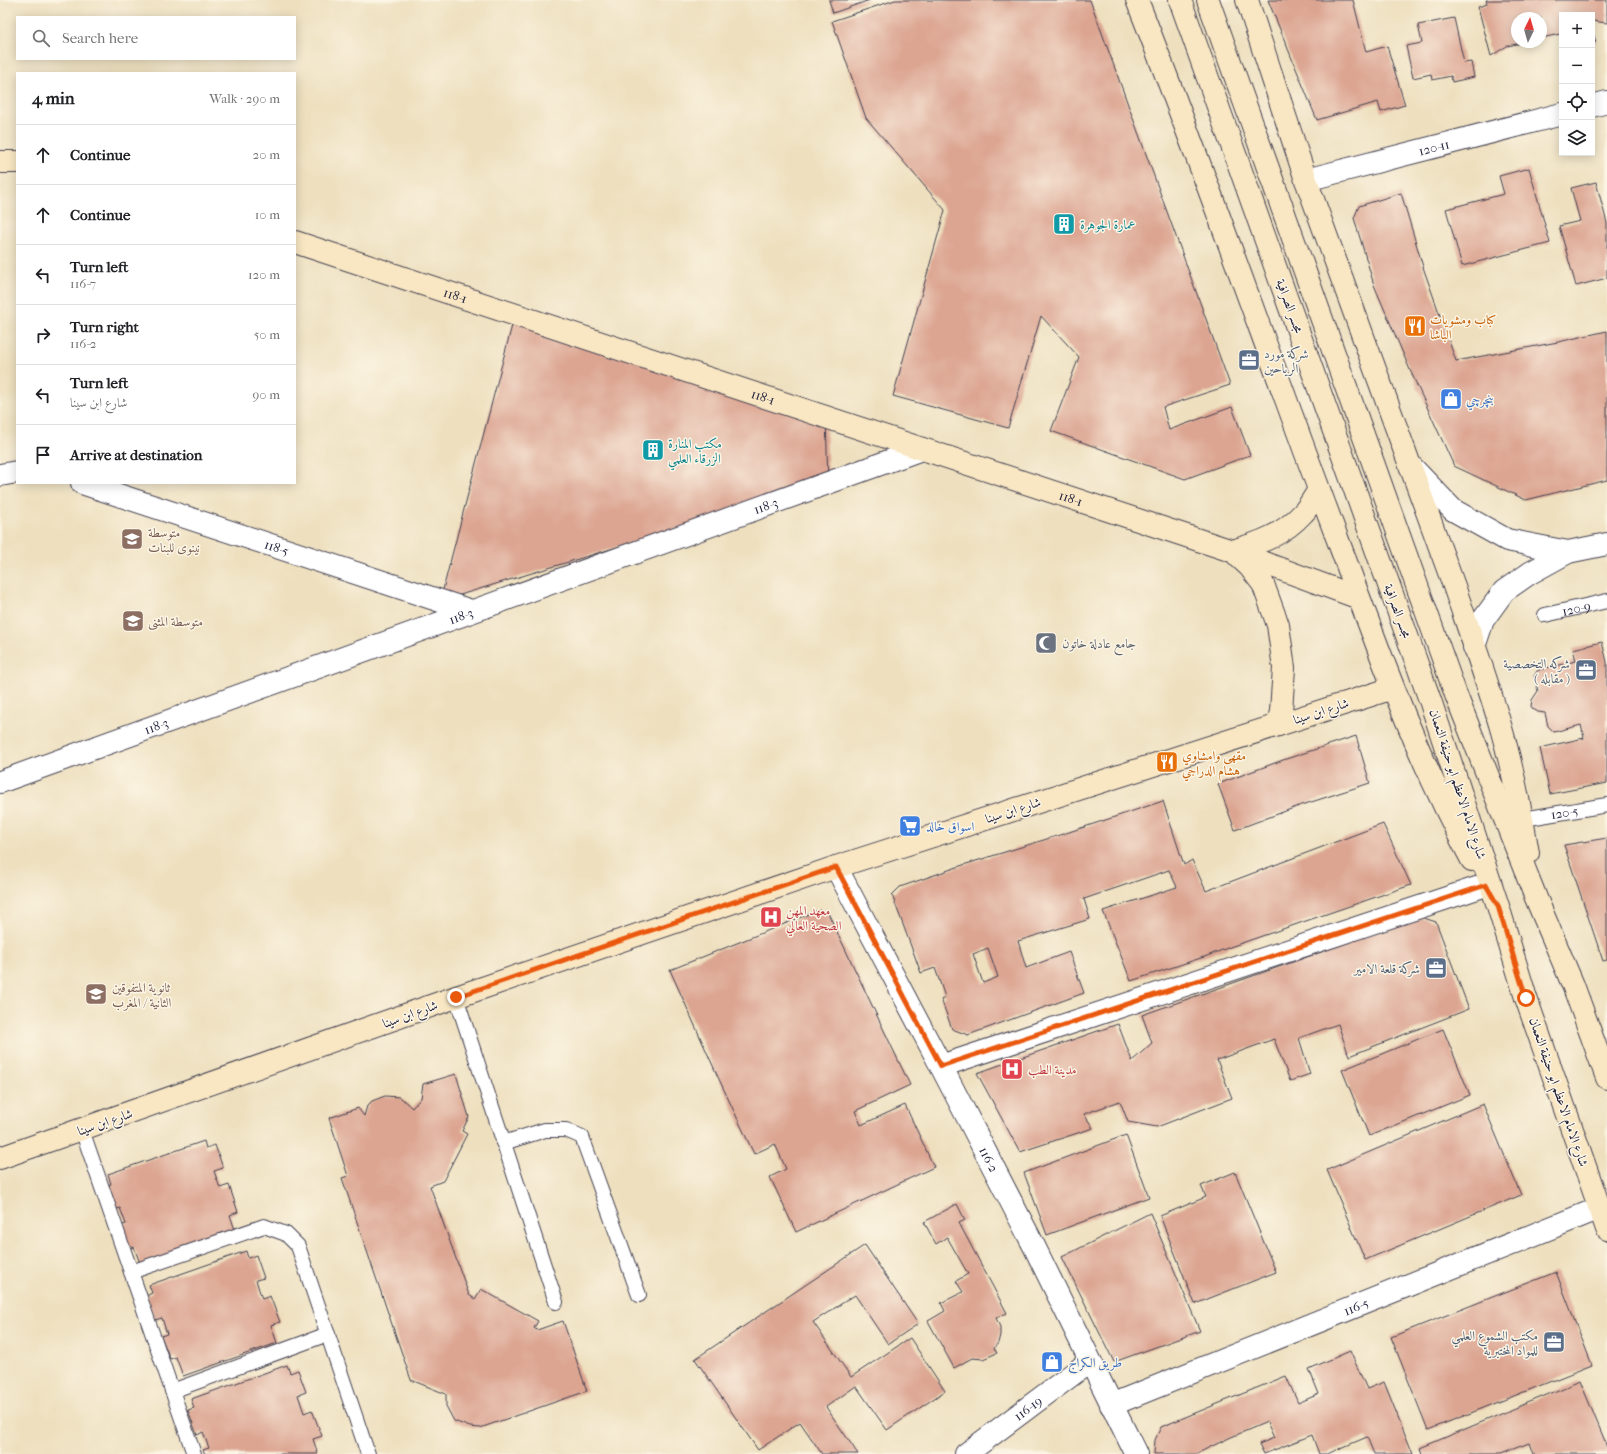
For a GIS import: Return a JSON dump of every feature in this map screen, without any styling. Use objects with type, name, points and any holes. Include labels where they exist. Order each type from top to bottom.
[{"type":"main road","points":[[1137,0],[1181,112],[1393,688],[1424,762],[1459,836],[1498,906]]},
{"type":"main road","name":"مجسر الصرافية","points":[[1180,0],[1431,703]]},
{"type":"main road","name":"مجسر الصرافية","points":[[1208,0],[1456,695]]},
{"type":"main road","points":[[1247,0],[1306,180],[1454,586],[1501,729],[1523,819],[1536,898]]},
{"type":"main road","points":[[0,162],[16,162]]},
{"type":"main road","name":"118-1","points":[[296,242],[1232,551],[1359,598]]},
{"type":"main road","points":[[1232,551],[1259,544],[1283,531],[1304,513],[1319,490]]},
{"type":"main road","name":"118-1","points":[[1232,551],[1249,566],[1263,584],[1278,625],[1284,668],[1281,711],[1278,725]]},
{"type":"main road","name":"شارع ابن سينا","points":[[0,1158],[456,997],[836,867],[1393,688]]},
{"type":"main road","name":"شارع الامام الاعظم ابو حنيفة النعمان","points":[[1456,695],[1572,985],[1607,1078]]},
{"type":"main road","name":"شارع الامام الاعظم ابو حنيفة النعمان","points":[[1431,703],[1498,906],[1526,998],[1607,1229]]},
{"type":"street","points":[[1595,105],[1607,102]]},
{"type":"street","name":"120-11","points":[[1306,180],[1559,115]]},
{"type":"street","name":"118-3","points":[[0,782],[922,449]]},
{"type":"street","points":[[1410,465],[1453,510],[1507,540],[1568,552]]},
{"type":"street","points":[[0,475],[16,472]]},
{"type":"street","name":"118-5","points":[[85,484],[471,611]]},
{"type":"street","points":[[1474,647],[1483,620],[1504,591],[1530,573],[1568,552],[1607,544]]},
{"type":"street","name":"116-2","points":[[836,867],[1034,1246],[1089,1362],[1136,1454]]},
{"type":"street","points":[[941,1066],[1486,885]]},
{"type":"street","name":"116-5","points":[[1112,1405],[1600,1208]]},
{"type":"street","name":"116-19","points":[[966,1454],[1089,1362]]},
{"type":"lane","name":"120-9","points":[[1545,615],[1607,601]]},
{"type":"lane","name":"120-5","points":[[1523,819],[1607,805]]},
{"type":"lane","points":[[456,997],[556,1302]]},
{"type":"lane","points":[[82,1130],[194,1454]]},
{"type":"lane","points":[[504,1143],[545,1130],[566,1130],[582,1137],[639,1295]]},
{"type":"lane","points":[[131,1272],[264,1226],[286,1234],[298,1246],[368,1454]]},
{"type":"lane","points":[[172,1391],[328,1334]]},
{"type":"building","points":[[829,0],[870,0],[833,13]]},
{"type":"building","points":[[895,0],[1090,0],[1230,385],[1163,407],[1169,430],[1232,407],[1250,455],[1185,479],[1051,431],[1079,357],[1041,316],[1008,428],[893,396],[945,210],[866,118],[832,21]]},
{"type":"building","points":[[1268,0],[1353,0],[1366,52],[1387,46],[1405,105],[1381,112],[1378,102],[1317,120]]},
{"type":"building","points":[[1486,0],[1607,0],[1607,23],[1595,21],[1595,12],[1559,12],[1559,34],[1547,37],[1547,12],[1511,12],[1511,45],[1491,56],[1478,7],[1487,4]]},
{"type":"building","points":[[1454,18],[1464,63],[1471,62],[1474,77],[1452,82],[1451,76],[1432,80],[1431,74],[1413,78],[1406,46],[1422,43],[1418,25]]},
{"type":"building","points":[[1529,168],[1550,243],[1462,266],[1446,209],[1504,194],[1499,176]]},
{"type":"building","points":[[1596,182],[1607,223],[1607,278],[1576,286],[1559,226],[1580,221],[1571,188]]},
{"type":"building","points":[[1401,193],[1424,270],[1456,361],[1558,342],[1607,331],[1607,480],[1526,500],[1454,466],[1410,370],[1374,285],[1354,218],[1359,206]]},
{"type":"building","name":"مكتب المنارة الزرقاء العلمي","points":[[515,314],[826,417],[828,483],[440,601]]},
{"type":"building","points":[[1602,642],[1607,662],[1607,783],[1550,794],[1540,748],[1584,738],[1581,725],[1554,732],[1548,726],[1545,713],[1538,712],[1533,709],[1531,706],[1532,700],[1538,691],[1534,676],[1538,670],[1576,661],[1573,649]]},
{"type":"building","points":[[1356,736],[1370,783],[1299,806],[1235,830],[1218,784],[1283,760]]},
{"type":"building","points":[[1163,801],[1184,865],[1192,860],[1206,891],[1383,824],[1411,885],[1131,981],[1103,911],[1177,887],[1169,870],[1084,899],[1090,919],[1018,941],[1026,968],[1069,952],[1084,993],[968,1035],[952,1029],[941,999],[945,997],[935,968],[921,973],[892,895],[900,887],[963,865]],"holes":[[[988,948],[998,977],[983,983],[973,954]]]},
{"type":"building","points":[[1607,838],[1607,960],[1603,961],[1564,845]]},
{"type":"building","points":[[819,910],[828,913],[910,1085],[855,1111],[861,1125],[905,1105],[934,1167],[796,1232],[770,1177],[786,1169],[775,1144],[754,1154],[670,970]]},
{"type":"building","points":[[1421,917],[1436,922],[1469,1009],[1349,1056],[1338,1024],[1299,1038],[1310,1074],[1290,1081],[1274,1039],[1217,1060],[1232,1098],[1157,1127],[1128,1122],[1120,1101],[1084,1114],[1093,1128],[1020,1152],[977,1073],[1118,1024],[1132,1061],[1152,1043],[1142,1015]]},
{"type":"building","points":[[1443,1029],[1470,1095],[1369,1136],[1342,1070]]},
{"type":"building","points":[[456,1074],[469,1117],[462,1131],[467,1134],[443,1181],[430,1186],[469,1295],[475,1299],[481,1289],[538,1321],[534,1328],[537,1330],[563,1321],[587,1391],[480,1428],[470,1427],[454,1421],[446,1406],[446,1394],[411,1380],[342,1178],[348,1176],[329,1118],[358,1108],[364,1116],[367,1106],[372,1101],[385,1096],[400,1097],[412,1108],[421,1098],[423,1084]]},
{"type":"building","points":[[1483,1104],[1521,1195],[1365,1260],[1327,1170]]},
{"type":"building","points":[[1126,1135],[1149,1197],[1047,1235],[1024,1173]]},
{"type":"building","points":[[204,1141],[206,1148],[215,1145],[223,1168],[214,1171],[220,1188],[229,1185],[238,1212],[230,1215],[236,1233],[141,1266],[134,1247],[128,1249],[120,1226],[126,1224],[120,1208],[113,1210],[105,1186],[111,1184],[108,1174]]},
{"type":"building","points":[[1235,1172],[1276,1272],[1195,1304],[1160,1216],[1206,1197],[1201,1186]]},
{"type":"building","points":[[957,1204],[965,1220],[959,1223],[1007,1313],[996,1318],[1000,1327],[998,1343],[994,1348],[997,1353],[983,1359],[972,1358],[954,1368],[928,1321],[945,1311],[941,1303],[963,1292],[956,1281],[968,1274],[947,1237],[936,1244],[924,1222]]},
{"type":"building","points":[[1150,1213],[1200,1331],[1114,1362],[1062,1257]]},
{"type":"building","points":[[865,1245],[918,1324],[888,1344],[855,1295],[813,1322],[851,1377],[910,1338],[945,1391],[887,1430],[856,1386],[826,1407],[858,1454],[822,1454],[800,1422],[758,1450],[695,1359]]},
{"type":"building","points":[[246,1251],[248,1258],[256,1255],[264,1278],[256,1280],[262,1299],[270,1296],[280,1322],[271,1325],[277,1343],[183,1376],[176,1357],[170,1359],[161,1336],[167,1334],[162,1318],[155,1320],[146,1296],[152,1293],[149,1285]]},
{"type":"building","points":[[1556,1272],[1592,1365],[1428,1430],[1391,1337]]},
{"type":"building","points":[[1350,1351],[1367,1389],[1384,1382],[1413,1454],[1374,1454],[1367,1437],[1327,1454],[1319,1454],[1312,1435],[1264,1454],[1259,1444],[1274,1438],[1267,1422],[1229,1438],[1198,1454],[1154,1454],[1155,1440],[1161,1427],[1286,1376],[1298,1403],[1319,1394],[1309,1369]]},
{"type":"building","points":[[287,1365],[290,1373],[298,1370],[306,1392],[298,1395],[304,1413],[312,1410],[322,1436],[313,1439],[318,1454],[205,1454],[203,1450],[209,1448],[203,1432],[197,1435],[188,1410],[194,1408],[191,1399]]},
{"type":"building","points":[[1580,1381],[1607,1446],[1607,1454],[1534,1454],[1530,1443],[1501,1454],[1422,1454],[1420,1448]]},
{"type":"place","name":"عمارة الجوهرة","points":[[1064,224]]},
{"type":"place","name":"كباب ومشويات الباشا","points":[[1415,326]]},
{"type":"place","name":"شركة مورد الرياحين","points":[[1249,360]]},
{"type":"place","name":"بنچرچي","points":[[1451,399]]},
{"type":"place","name":"مكتب المنارة الزرقاء العلمي","points":[[653,450]]},
{"type":"place","name":"متوسطة نينوى للبنات","points":[[132,539]]},
{"type":"place","name":"متوسطة المثنى","points":[[133,621]]},
{"type":"place","name":"جامع عادلة خاتون","points":[[1046,643]]},
{"type":"place","name":"شركه التخصصية ( مقابله )","points":[[1586,670]]},
{"type":"place","name":"مقهى وامشاوي هشام الدراجي","points":[[1167,762]]},
{"type":"place","name":"اسواق خالد","points":[[910,826]]},
{"type":"place","name":"معهد المهن الصحية العالي","points":[[771,917]]},
{"type":"place","name":"شركة قلعة الامير","points":[[1436,968]]},
{"type":"place","name":"ثانوية المتفوقين الثانية / المغرب","points":[[96,994]]},
{"type":"place","name":"مدينة الطب","points":[[1012,1069]]},
{"type":"place","name":"مكتب الشموع العلمي للمواد المختبرية","points":[[1554,1342]]},
{"type":"place","name":"طريق الكراج","points":[[1052,1362]]},
{"type":"route","points":[[456,997],[836,867],[941,1066],[1486,885],[1498,906],[1526,998]]}]
